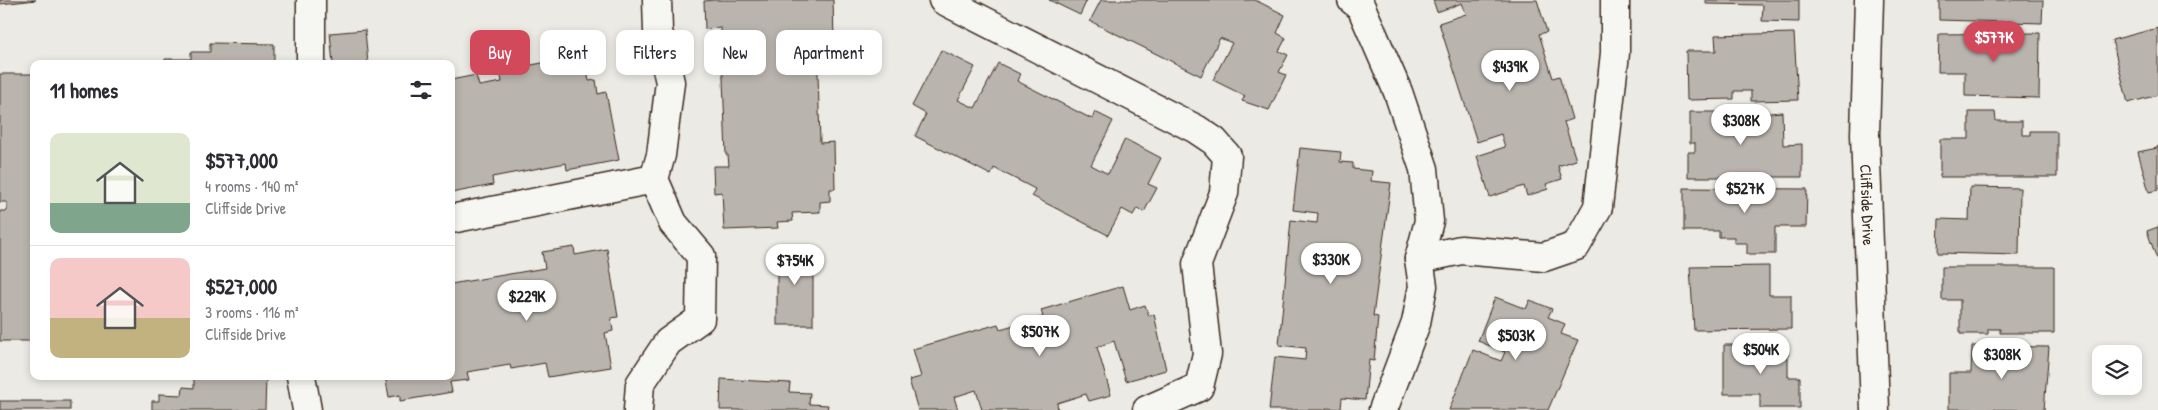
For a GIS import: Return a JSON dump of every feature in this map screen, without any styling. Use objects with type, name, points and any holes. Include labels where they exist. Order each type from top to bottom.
[{"type":"street","points":[[310,0],[311,60]]},
{"type":"street","points":[[638,410],[640,384],[668,342],[700,318],[702,256],[673,223],[654,179],[661,156],[670,82],[658,31],[657,0]]},
{"type":"street","points":[[943,0],[1196,129],[1214,141],[1227,156],[1224,193],[1197,264],[1208,354],[1199,387],[1147,410]]},
{"type":"street","points":[[1352,0],[1361,7],[1398,92],[1424,169],[1429,221],[1419,259],[1423,286],[1416,323],[1383,410]]},
{"type":"street","points":[[1419,259],[1461,250],[1544,256],[1576,246],[1598,208],[1614,52],[1614,0]]},
{"type":"street","name":"Cliffside Drive","points":[[1869,0],[1865,134],[1875,410]]},
{"type":"street","points":[[455,218],[654,179]]},
{"type":"street","points":[[302,380],[307,410]]},
{"type":"building","points":[[0,0],[36,0],[0,4]]},
{"type":"building","points":[[833,0],[834,30],[776,30],[776,75],[818,75],[820,143],[834,142],[835,189],[830,189],[830,201],[820,202],[820,212],[792,213],[793,221],[777,222],[778,228],[724,230],[722,192],[714,193],[713,166],[729,166],[728,155],[726,155],[723,75],[766,75],[766,30],[705,29],[704,1]]},
{"type":"building","points":[[1049,0],[1087,0],[1080,15]]},
{"type":"building","points":[[1101,0],[1255,0],[1285,15],[1277,33],[1286,38],[1279,51],[1288,55],[1279,72],[1286,75],[1269,110],[1242,101],[1245,96],[1213,80],[1232,43],[1220,38],[1201,76],[1090,21]]},
{"type":"building","points":[[1433,0],[1537,0],[1547,32],[1539,34],[1553,78],[1559,76],[1572,119],[1564,122],[1576,160],[1558,166],[1562,179],[1546,184],[1548,189],[1527,196],[1524,186],[1490,197],[1477,156],[1505,147],[1501,134],[1477,142],[1439,23],[1466,14],[1462,3],[1437,12]]},
{"type":"building","points":[[1706,0],[1799,0],[1799,22],[1762,21],[1763,5],[1706,4]]},
{"type":"building","points":[[1939,0],[2043,0],[2042,23],[1939,20]]},
{"type":"building","points":[[2158,28],[2158,95],[2128,103],[2112,40]]},
{"type":"building","points":[[365,30],[368,60],[333,60],[330,33]]},
{"type":"building","points":[[1794,33],[1798,100],[1751,101],[1751,91],[1734,91],[1734,99],[1687,100],[1686,51],[1716,51],[1715,35]]},
{"type":"building","points":[[2040,33],[2039,98],[1965,96],[1965,72],[1938,72],[1939,34]]},
{"type":"building","points":[[210,43],[274,44],[274,60],[165,60],[191,59],[191,52],[210,52]]},
{"type":"building","points":[[941,50],[975,67],[958,100],[975,108],[998,63],[1020,74],[1017,81],[1092,119],[1095,112],[1113,121],[1091,165],[1108,174],[1125,139],[1161,158],[1148,184],[1157,188],[1144,212],[1137,208],[1133,215],[1122,209],[1108,235],[1032,196],[1035,189],[994,168],[991,175],[915,136],[926,114],[912,106]]},
{"type":"building","points":[[540,63],[540,75],[588,75],[589,81],[596,80],[598,94],[606,92],[619,160],[567,170],[566,163],[492,177],[493,185],[455,192],[455,79],[476,75],[479,86],[502,82],[501,75],[530,75],[530,65]]},
{"type":"building","points":[[0,74],[30,74],[30,341],[0,341],[0,211],[7,211],[7,202],[0,202]]},
{"type":"building","points":[[1690,112],[1745,112],[1745,115],[1782,112],[1783,145],[1802,144],[1802,177],[1688,177],[1688,152],[1695,152],[1695,143],[1690,143]]},
{"type":"building","points":[[1969,112],[1995,112],[1996,121],[2022,121],[2022,135],[2030,135],[2030,131],[2057,131],[2057,177],[1940,177],[1940,139],[1969,139]]},
{"type":"building","points":[[2158,146],[2158,190],[2149,192],[2138,152],[2157,148]]},
{"type":"building","points":[[1300,148],[1341,152],[1340,162],[1353,163],[1353,169],[1372,171],[1371,181],[1391,183],[1373,316],[1378,317],[1374,361],[1369,360],[1365,400],[1342,398],[1341,409],[1269,410],[1275,357],[1305,360],[1306,348],[1279,345],[1291,220],[1317,223],[1318,213],[1293,210]]},
{"type":"building","points":[[1970,187],[2020,188],[2019,255],[1938,253],[1939,219],[1969,220]]},
{"type":"building","points":[[1684,188],[1807,189],[1806,227],[1775,227],[1775,254],[1747,254],[1747,243],[1734,243],[1734,237],[1719,237],[1719,231],[1684,231]]},
{"type":"building","points":[[2158,227],[2158,262],[2147,231]]},
{"type":"building","points":[[574,247],[575,255],[607,249],[618,317],[611,318],[613,331],[605,333],[611,367],[548,377],[545,363],[511,369],[510,365],[467,372],[469,380],[450,382],[452,392],[400,401],[400,395],[389,397],[386,380],[455,380],[455,283],[545,268],[542,252]]},
{"type":"building","points":[[777,248],[813,248],[813,325],[777,325]]},
{"type":"building","points":[[1769,266],[1769,295],[1791,295],[1791,329],[1694,330],[1690,267]]},
{"type":"building","points":[[1942,267],[2054,267],[2054,333],[2000,333],[2000,329],[1988,329],[1988,334],[1960,334],[1960,300],[1942,300]]},
{"type":"building","points":[[1123,286],[1130,310],[1145,305],[1149,316],[1154,314],[1166,370],[1126,381],[1114,341],[1097,347],[1111,395],[1089,401],[1086,394],[1057,403],[1058,410],[982,410],[976,390],[954,397],[958,410],[918,410],[909,380],[921,377],[913,349],[998,324],[1000,329],[1043,317],[1041,310]]},
{"type":"building","points":[[1495,297],[1526,309],[1530,300],[1552,309],[1548,317],[1565,324],[1561,334],[1578,340],[1548,410],[1449,410],[1473,350],[1501,361],[1505,352],[1478,341]]},
{"type":"building","points":[[1724,345],[1788,345],[1788,377],[1800,377],[1800,408],[1760,408],[1760,394],[1724,394]]},
{"type":"building","points":[[1972,346],[2049,347],[2044,410],[1949,409],[1949,373],[1971,373]]},
{"type":"building","points":[[721,379],[790,383],[789,392],[810,393],[809,404],[828,405],[827,410],[720,410]]},
{"type":"building","points":[[194,380],[266,380],[265,410],[152,410],[152,401],[159,401],[159,394],[182,395],[183,387],[194,388]]},
{"type":"building","points":[[0,401],[70,401],[70,410],[0,410]]}]
